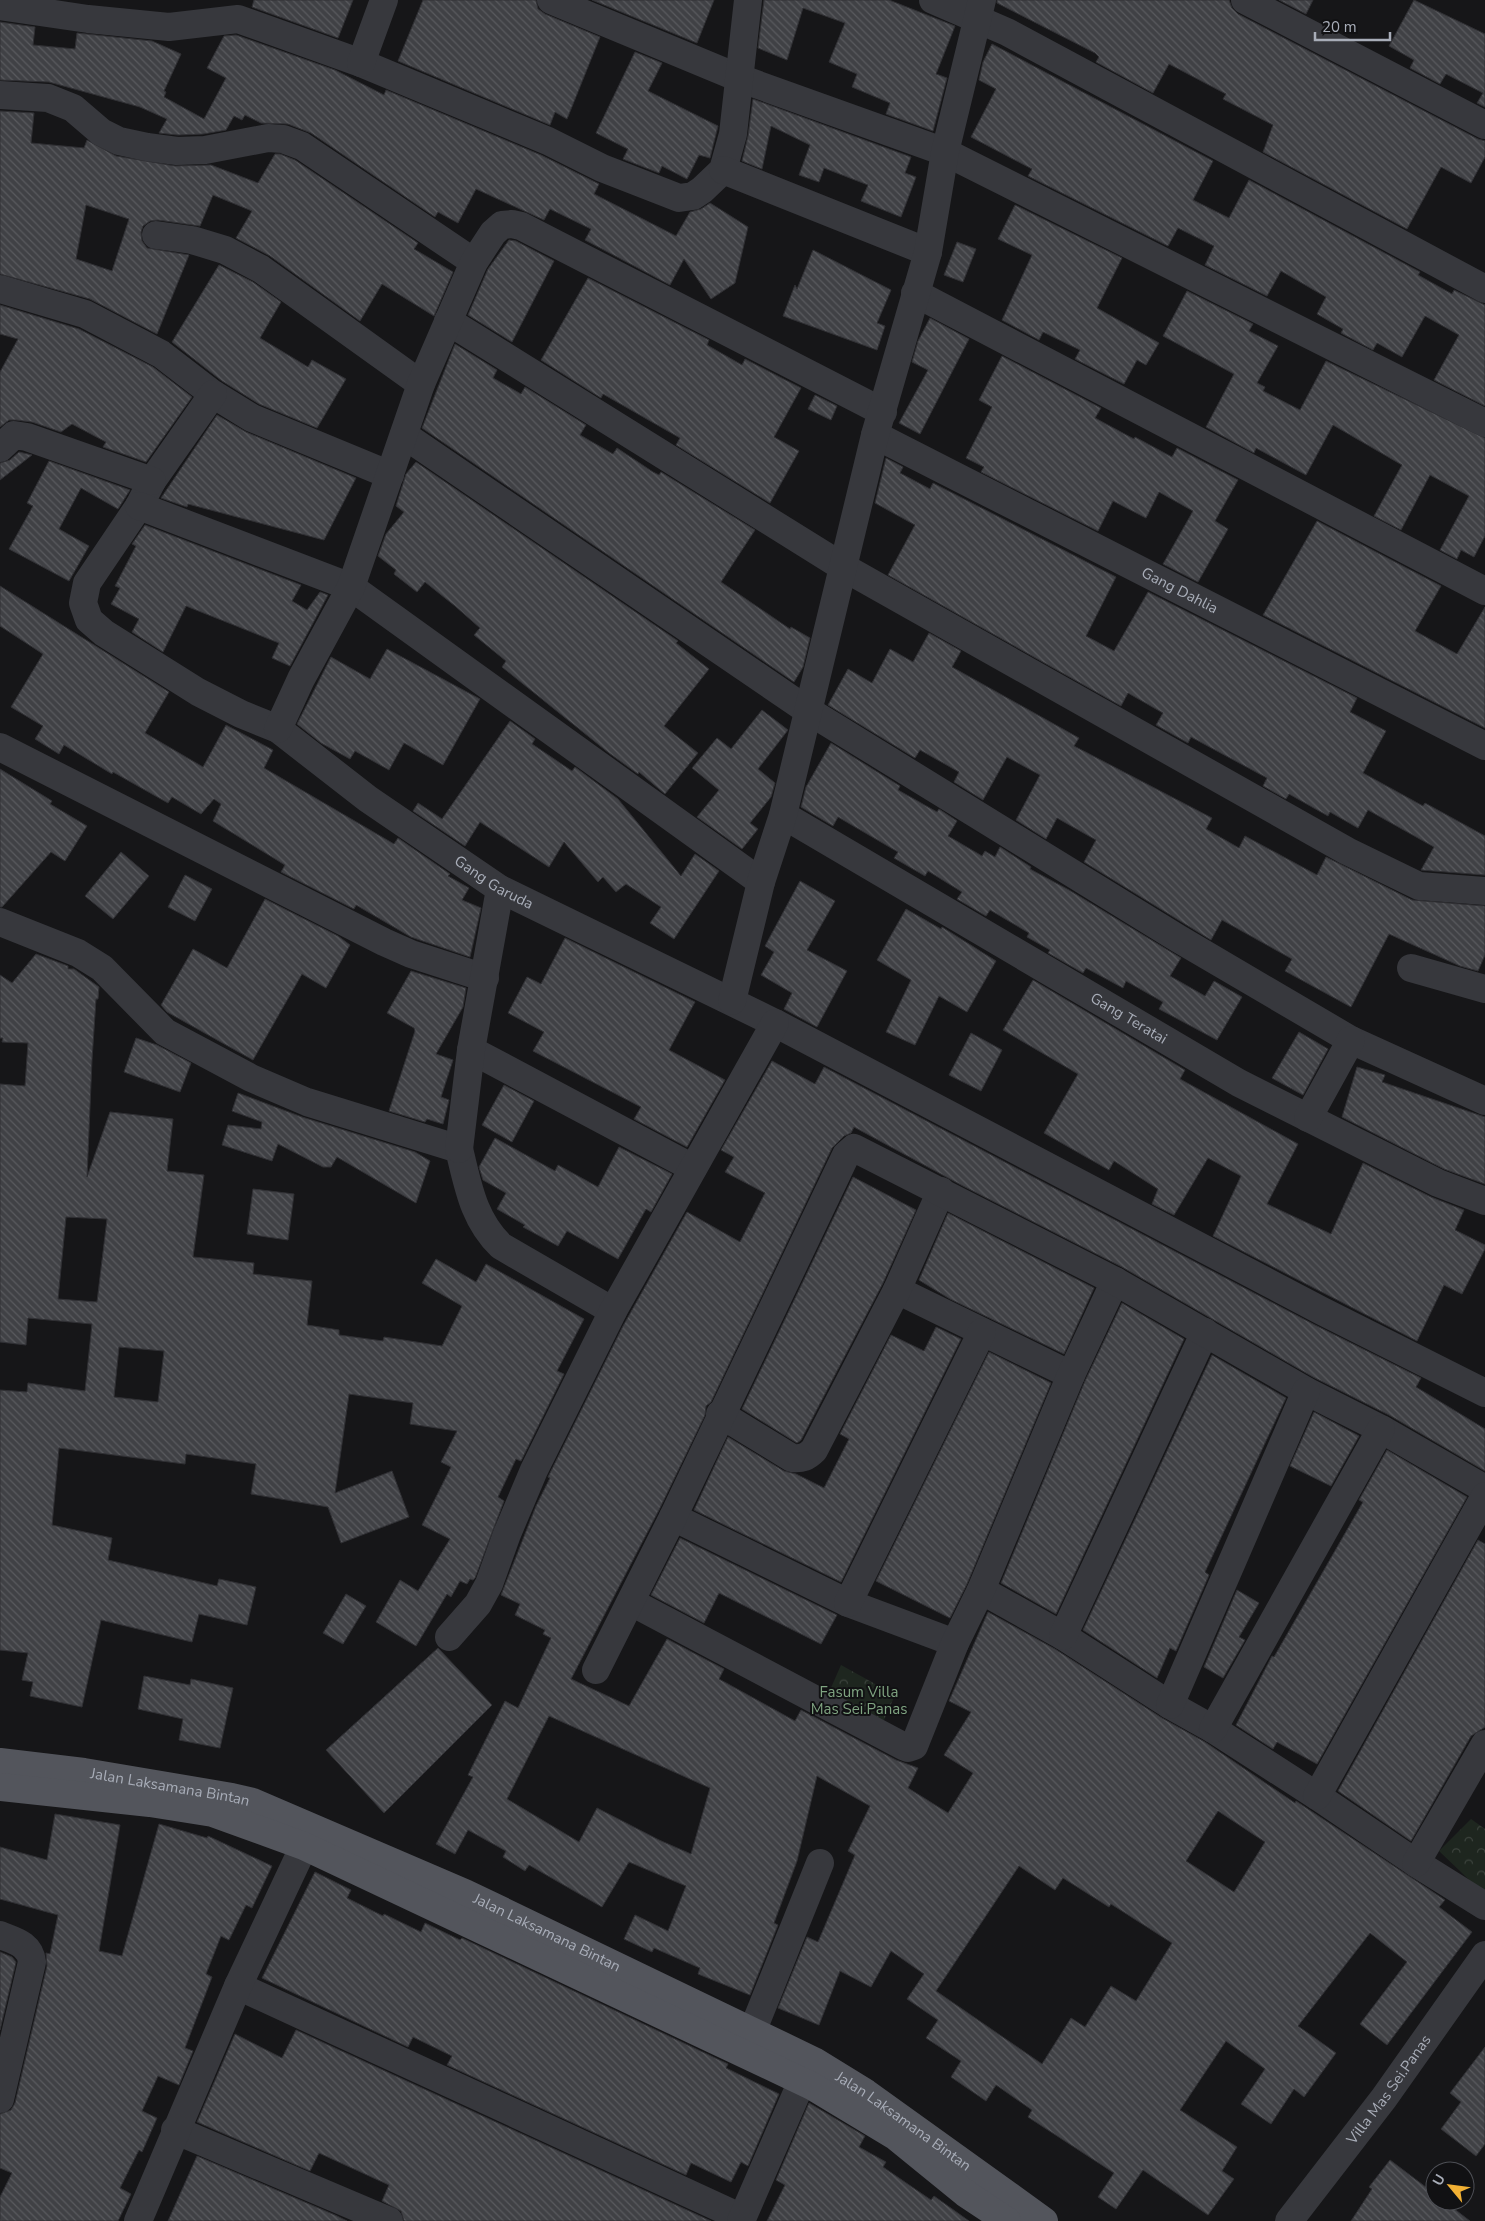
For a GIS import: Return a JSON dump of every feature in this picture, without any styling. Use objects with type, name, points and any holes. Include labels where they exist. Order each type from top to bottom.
[{"type":"main road","name":"Jalan Laksamana Bintan","points":[[0,1762],[84,1772],[223,1795],[253,1802],[459,1905],[802,2081],[895,2136],[965,2193],[1007,2221]]},
{"type":"main road","name":"Jalan Laksamana Bintan","points":[[0,1788],[150,1803],[213,1813],[459,1905],[752,2032],[814,2061],[866,2093],[1044,2221]]},
{"type":"street","points":[[361,63],[384,0]]},
{"type":"street","points":[[551,0],[739,78],[945,152],[1485,423]]},
{"type":"street","points":[[0,6],[92,10],[169,28],[241,9],[361,63],[548,141],[602,168],[679,198],[692,196],[702,190],[723,170],[733,134],[748,0]]},
{"type":"street","points":[[933,0],[979,9],[1007,32],[1485,289]]},
{"type":"street","points":[[1245,0],[1485,125]]},
{"type":"street","points":[[732,1001],[761,882],[783,815],[807,710],[879,424],[914,293],[928,252],[945,152],[979,9]]},
{"type":"street","points":[[0,95],[48,98],[73,108],[101,132],[120,141],[169,150],[205,150],[268,138],[283,139],[302,146],[474,262],[421,384],[351,587],[301,679],[278,729]]},
{"type":"street","points":[[723,170],[928,252]]},
{"type":"street","name":"Gang Dahlia","points":[[474,262],[493,233],[502,225],[512,224],[521,226],[879,424],[1485,746]]},
{"type":"street","points":[[156,235],[192,240],[225,250],[261,269],[421,384]]},
{"type":"street","points":[[0,289],[85,314],[161,354],[212,394],[260,421],[390,475]]},
{"type":"street","points":[[914,293],[1485,591]]},
{"type":"street","points":[[448,321],[843,567],[1347,851],[1397,877],[1419,886],[1485,891]]},
{"type":"street","name":"Gang Garuda","points":[[212,394],[152,481],[139,506],[87,583],[84,603],[89,620],[104,633],[198,692],[241,714],[278,729],[368,799],[500,889],[775,1023],[1322,1311],[1485,1393]]},
{"type":"street","points":[[0,448],[14,435],[27,437],[152,481]]},
{"type":"street","points":[[404,435],[807,710],[1179,939],[1351,1040],[1485,1101]]},
{"type":"street","points":[[139,506],[351,587],[761,882]]},
{"type":"street","points":[[0,747],[384,942],[411,954],[485,978]]},
{"type":"street","name":"Gang Teratai","points":[[783,815],[1239,1083],[1438,1183],[1485,1201]]},
{"type":"street","points":[[500,889],[471,1050],[459,1149],[472,1202],[480,1222],[489,1235],[501,1246],[613,1311]]},
{"type":"street","points":[[0,922],[11,929],[78,954],[102,968],[165,1032],[251,1078],[307,1102],[459,1149]]},
{"type":"street","points":[[1411,968],[1485,989]]},
{"type":"street","points":[[449,1637],[478,1604],[489,1584],[506,1534],[534,1470],[613,1311],[775,1023]]},
{"type":"street","points":[[1308,1118],[1351,1040]]},
{"type":"street","points":[[471,1050],[693,1168]]},
{"type":"street","points":[[596,1670],[632,1602],[720,1414],[850,1150],[854,1148],[1115,1281],[1306,1391],[1382,1429],[1485,1489]]},
{"type":"street","points":[[720,1414],[792,1458],[800,1459],[808,1456],[814,1450],[897,1290],[941,1191]]},
{"type":"street","points":[[632,1602],[908,1748],[914,1746],[918,1741],[955,1643],[981,1590],[1071,1375],[1115,1281]]},
{"type":"street","points":[[897,1290],[1071,1375]]},
{"type":"street","points":[[848,1603],[982,1332]]},
{"type":"street","points":[[1063,1636],[1206,1332]]},
{"type":"street","points":[[1170,1705],[1306,1391]]},
{"type":"street","points":[[1212,1729],[1382,1429]]},
{"type":"street","points":[[1317,1796],[1485,1496]]},
{"type":"street","points":[[673,1517],[848,1603],[955,1643]]},
{"type":"street","points":[[981,1590],[1063,1636],[1170,1705],[1212,1729],[1485,1906]]},
{"type":"street","points":[[1416,1863],[1485,1744]]},
{"type":"street","points":[[138,2221],[175,2130],[238,1986],[304,1846]]},
{"type":"street","points":[[752,2032],[820,1863]]},
{"type":"street","points":[[0,1935],[24,1944],[29,1950],[32,1962],[0,2099]]},
{"type":"street","name":"Villa Mas Sei.Panas","points":[[1290,2221],[1384,2098],[1485,1955]]},
{"type":"street","points":[[238,1986],[742,2220],[802,2081]]},
{"type":"street","points":[[175,2130],[390,2221]]},
{"type":"green space","name":"Fasum Villa Mas Sei.Panas","points":[[841,1665],[895,1695],[877,1736],[823,1706]]},
{"type":"green space","points":[[1471,1819],[1485,1829],[1485,1895],[1439,1851]]},
{"type":"building","points":[[254,0],[353,0],[338,38],[252,7]]},
{"type":"building","points":[[423,0],[536,0],[538,9],[545,14],[600,37],[567,119],[555,112],[550,125],[398,61]]},
{"type":"building","points":[[592,0],[714,0],[697,43]]},
{"type":"building","points":[[764,0],[889,0],[955,26],[936,74],[947,78],[933,131],[886,114],[890,103],[852,87],[857,74],[829,62],[845,23],[803,8],[787,60],[758,48]]},
{"type":"building","points":[[997,0],[1229,0],[1232,8],[1238,14],[1485,141],[1485,157],[1471,183],[1441,167],[1407,229],[1263,152],[1273,125],[1223,99],[1226,94],[1169,64],[1153,93],[1096,62],[1099,57],[1095,53],[997,3]]},
{"type":"building","points":[[1279,0],[1313,0],[1306,14]]},
{"type":"building","points":[[1414,0],[1485,34],[1485,107],[1477,103],[1483,93],[1446,74],[1440,84],[1410,68],[1414,60],[1389,46]]},
{"type":"building","points":[[0,22],[35,27],[33,45],[75,49],[77,33],[152,41],[181,54],[164,91],[166,92],[164,97],[204,119],[226,78],[207,68],[224,36],[236,35],[335,70],[384,95],[386,90],[541,155],[599,184],[594,194],[676,236],[690,212],[701,209],[710,203],[748,227],[735,283],[711,299],[684,259],[670,285],[585,240],[591,229],[550,209],[544,220],[476,189],[458,223],[438,212],[435,217],[311,133],[288,124],[261,123],[245,115],[242,120],[234,116],[226,130],[203,134],[178,135],[159,133],[167,119],[140,107],[49,82],[0,80]]},
{"type":"building","points":[[992,44],[1213,161],[1193,200],[1229,218],[1249,180],[1420,272],[1418,275],[1452,294],[1454,290],[1485,305],[1485,406],[1434,380],[1459,335],[1425,316],[1402,357],[1377,343],[1373,350],[1341,333],[1343,329],[1317,314],[1326,297],[1281,271],[1267,296],[1205,265],[1214,246],[1178,228],[1168,246],[1028,176],[1032,169],[971,137],[996,89],[979,80],[983,62]]},
{"type":"building","points":[[635,52],[662,63],[648,91],[718,126],[710,158],[699,155],[687,179],[662,166],[659,173],[623,159],[628,149],[596,133]]},
{"type":"building","points":[[753,99],[911,157],[905,173],[916,177],[901,217],[861,201],[868,185],[824,168],[819,182],[799,175],[810,145],[771,126],[762,169],[742,161],[748,136]]},
{"type":"building","points":[[0,111],[34,113],[31,143],[84,148],[87,140],[116,156],[175,166],[211,165],[258,183],[275,154],[280,154],[295,160],[418,243],[414,249],[453,272],[434,316],[382,284],[360,321],[270,256],[236,238],[252,211],[213,195],[200,226],[158,220],[150,221],[143,226],[141,232],[142,241],[147,248],[189,255],[157,334],[90,299],[0,274]],"holes":[[[86,205],[129,219],[112,271],[76,259]]]},
{"type":"building","points":[[1015,205],[1122,258],[1097,308],[1159,343],[1146,365],[1137,360],[1124,384],[1075,359],[1080,350],[1043,332],[1039,340],[1002,320],[1032,255],[998,239]]},
{"type":"building","points":[[509,240],[516,241],[554,261],[512,342],[468,315],[488,269]]},
{"type":"building","points":[[957,242],[976,249],[963,282],[944,275]]},
{"type":"building","points":[[813,250],[891,290],[877,323],[885,326],[877,350],[783,316],[795,285],[797,289]]},
{"type":"building","points":[[219,265],[253,282],[281,302],[260,338],[308,367],[312,360],[346,379],[317,428],[259,404],[222,381],[172,342]]},
{"type":"building","points":[[588,278],[709,340],[707,345],[742,365],[745,359],[801,388],[774,437],[799,451],[770,503],[676,445],[680,438],[603,394],[601,398],[541,360]]},
{"type":"building","points":[[1187,291],[1253,324],[1249,331],[1278,346],[1257,383],[1265,387],[1263,391],[1300,410],[1326,361],[1485,438],[1485,536],[1474,557],[1461,550],[1457,559],[1440,550],[1469,496],[1430,475],[1401,530],[1374,516],[1402,465],[1333,425],[1306,475],[1256,448],[1254,453],[1206,427],[1234,374],[1163,336]]},
{"type":"building","points":[[0,305],[79,329],[153,367],[192,397],[146,462],[103,447],[106,442],[72,424],[61,432],[32,422],[16,420],[9,420],[0,427],[0,372],[18,339],[0,334]]},
{"type":"building","points":[[930,318],[969,339],[920,434],[899,423],[928,370],[912,362],[918,341]]},
{"type":"building","points":[[455,344],[497,370],[493,378],[521,394],[525,387],[586,425],[580,435],[613,454],[617,448],[653,472],[659,475],[661,472],[755,530],[721,582],[790,629],[791,627],[810,638],[803,667],[794,682],[422,428]]},
{"type":"building","points":[[1002,356],[1101,408],[1095,418],[1134,439],[1135,437],[1172,457],[1177,448],[1238,480],[1215,521],[1228,529],[1198,582],[1163,564],[1193,511],[1159,492],[1146,518],[1113,501],[1098,531],[981,472],[984,467],[966,458],[992,407],[979,400]]},
{"type":"building","points":[[815,395],[837,406],[831,420],[808,409]]},
{"type":"building","points":[[217,415],[246,432],[356,478],[324,540],[188,504],[187,507],[161,498]]},
{"type":"building","points":[[19,452],[32,455],[0,480],[0,463],[10,460]]},
{"type":"building","points":[[886,458],[903,467],[900,473],[930,489],[933,483],[1116,577],[1086,636],[1114,651],[1148,592],[1357,698],[1350,712],[1386,731],[1363,773],[1423,806],[1425,803],[1485,836],[1485,875],[1421,870],[1434,847],[1368,810],[1358,828],[1330,812],[1328,816],[1289,794],[1286,799],[1263,786],[1267,778],[1191,737],[1188,743],[1156,725],[1163,713],[1128,693],[1121,706],[888,575],[915,525],[875,503]]},
{"type":"building","points":[[49,461],[130,490],[118,509],[81,488],[59,529],[89,546],[69,581],[9,549],[33,506],[27,503]]},
{"type":"building","points":[[416,462],[678,641],[676,643],[709,669],[664,726],[698,753],[665,794],[639,772],[638,774],[609,753],[502,667],[506,661],[474,635],[480,628],[455,606],[425,582],[417,592],[394,574],[396,570],[378,556],[386,534],[404,512],[396,506],[406,474]]},
{"type":"building","points":[[1317,521],[1441,586],[1415,631],[1457,654],[1485,607],[1485,728],[1263,615]]},
{"type":"building","points":[[145,525],[301,585],[292,601],[307,610],[320,592],[328,595],[290,666],[272,658],[279,643],[186,606],[163,652],[132,632],[139,619],[111,604],[120,588],[115,586],[136,546],[132,544]]},
{"type":"building","points":[[0,586],[169,692],[145,733],[203,767],[226,725],[273,750],[264,768],[394,844],[398,838],[450,874],[448,876],[469,888],[462,900],[481,908],[470,957],[411,937],[356,905],[354,909],[281,872],[285,865],[213,821],[221,804],[214,799],[201,814],[172,797],[168,803],[113,772],[112,774],[64,745],[59,754],[35,739],[43,726],[11,707],[43,654],[0,626]]},
{"type":"building","points":[[929,633],[961,651],[952,667],[1079,738],[1074,746],[1212,818],[1206,829],[1239,848],[1245,836],[1317,875],[1326,857],[1412,900],[1485,906],[1485,955],[1478,971],[1460,966],[1389,934],[1351,1007],[1285,971],[1292,959],[1222,920],[1211,940],[1084,862],[1096,840],[1057,818],[1046,839],[1016,820],[1040,775],[1007,757],[983,800],[954,782],[959,772],[920,750],[915,758],[828,705],[848,669],[872,683],[890,649],[913,662]]},
{"type":"building","points":[[387,649],[480,699],[443,765],[404,743],[389,770],[355,751],[350,759],[321,743],[297,724],[331,657],[370,679]]},
{"type":"building","points":[[762,710],[788,730],[758,769],[775,783],[771,797],[750,823],[758,829],[742,849],[697,817],[719,790],[692,768],[717,738],[731,749]]},
{"type":"building","points":[[510,721],[535,739],[532,744],[572,771],[575,767],[618,799],[681,876],[695,854],[719,871],[674,939],[650,923],[661,907],[626,884],[616,892],[603,877],[598,882],[564,842],[549,867],[480,822],[465,846],[413,811],[418,803],[442,819]]},
{"type":"building","points":[[831,743],[900,786],[898,790],[937,812],[939,809],[957,821],[948,836],[982,856],[985,851],[995,857],[1000,847],[1031,867],[1030,869],[1069,890],[1181,958],[1170,976],[1205,996],[1214,981],[1242,997],[1217,1040],[1159,1009],[1163,1002],[1126,981],[1123,988],[1086,968],[1083,973],[1048,953],[1050,950],[1027,937],[1029,933],[990,910],[986,916],[957,899],[962,892],[928,871],[925,876],[894,858],[898,852],[838,817],[833,826],[801,807],[806,787]]},
{"type":"building","points":[[0,769],[52,801],[50,804],[87,826],[65,861],[51,852],[2,907],[0,907]]},
{"type":"building","points":[[121,852],[149,876],[113,919],[85,896]]},
{"type":"building","points":[[185,875],[212,889],[195,921],[168,907]]},
{"type":"building","points":[[800,881],[835,901],[807,950],[847,971],[817,1027],[784,1009],[792,993],[761,975],[774,952],[765,946]]},
{"type":"building","points":[[265,899],[338,936],[350,945],[326,988],[302,974],[253,1060],[167,1012],[161,1005],[193,949],[227,968]]},
{"type":"building","points":[[906,909],[941,929],[942,927],[996,961],[967,1012],[939,996],[915,1045],[886,1032],[911,980],[877,960]]},
{"type":"building","points":[[565,938],[695,1002],[669,1050],[725,1080],[687,1147],[634,1119],[641,1107],[533,1051],[544,1032],[508,1013],[527,977],[541,984]]},
{"type":"building","points":[[36,954],[68,966],[68,969],[74,969],[99,987],[98,999],[96,999],[92,1060],[87,1177],[110,1112],[173,1119],[167,1171],[204,1175],[193,1257],[254,1263],[253,1274],[312,1281],[307,1325],[339,1330],[339,1335],[383,1341],[384,1337],[442,1346],[462,1306],[422,1283],[436,1259],[476,1282],[486,1264],[584,1319],[557,1371],[564,1374],[521,1461],[516,1459],[498,1497],[504,1501],[475,1578],[473,1580],[470,1579],[467,1584],[460,1581],[451,1597],[447,1594],[416,1646],[376,1622],[400,1580],[418,1591],[450,1539],[422,1525],[451,1467],[441,1462],[457,1431],[410,1424],[413,1403],[349,1394],[335,1493],[392,1471],[409,1517],[341,1543],[328,1507],[251,1494],[256,1464],[186,1454],[185,1464],[59,1448],[52,1525],[112,1538],[108,1560],[217,1586],[219,1579],[256,1587],[247,1625],[199,1614],[192,1642],[101,1620],[82,1707],[30,1696],[33,1682],[22,1680],[28,1653],[0,1650],[0,1390],[27,1392],[28,1383],[85,1391],[92,1324],[28,1318],[26,1345],[0,1342],[0,1084],[25,1086],[28,1043],[2,1042],[3,1038],[0,1038],[0,975],[12,983]],"holes":[[[66,1217],[107,1219],[97,1302],[58,1299]],[[119,1347],[164,1351],[158,1402],[114,1397]]]},
{"type":"building","points":[[411,971],[466,988],[463,1007],[436,1054],[453,1060],[441,1097],[449,1100],[443,1124],[427,1119],[425,1122],[389,1111],[415,1031],[414,1028],[387,1013]]},
{"type":"building","points":[[1033,980],[1185,1070],[1180,1079],[1298,1144],[1267,1204],[1331,1234],[1363,1163],[1431,1197],[1464,1210],[1455,1230],[1485,1245],[1485,1249],[1462,1294],[1444,1285],[1417,1341],[1213,1236],[1241,1176],[1208,1158],[1174,1215],[1152,1204],[1158,1189],[1114,1161],[1109,1170],[1044,1133],[1078,1074],[1003,1030]]},
{"type":"building","points":[[1299,1032],[1328,1049],[1303,1095],[1272,1078]]},
{"type":"building","points":[[971,1033],[1002,1050],[981,1091],[949,1075]]},
{"type":"building","points":[[136,1038],[157,1045],[191,1063],[180,1092],[124,1072]]},
{"type":"building","points":[[772,1061],[815,1084],[824,1067],[1315,1325],[1421,1378],[1416,1387],[1485,1429],[1485,1471],[1389,1415],[1313,1377],[1122,1267],[963,1186],[854,1127],[851,1133],[844,1136],[832,1148],[711,1402],[706,1406],[705,1415],[659,1510],[571,1679],[629,1706],[667,1639],[724,1669],[719,1679],[795,1721],[801,1710],[896,1760],[918,1768],[908,1788],[948,1813],[973,1773],[944,1755],[971,1712],[949,1701],[988,1612],[1055,1649],[1162,1718],[1205,1742],[1445,1900],[1439,1907],[1472,1932],[1387,2045],[1360,2024],[1407,1962],[1370,1933],[1298,2026],[1336,2053],[1304,2097],[1294,2089],[1271,2124],[1241,2104],[1265,2069],[1226,2041],[1180,2110],[1237,2147],[1222,2171],[1234,2179],[1208,2215],[1143,2170],[1116,2209],[1098,2197],[1114,2173],[1028,2117],[1032,2110],[996,2085],[986,2101],[951,2077],[961,2061],[926,2038],[938,2020],[907,1999],[924,1974],[891,1951],[871,1987],[840,1971],[819,2025],[778,2008],[807,1937],[818,1942],[855,1855],[848,1851],[870,1806],[817,1776],[797,1861],[774,1923],[778,1925],[750,1995],[698,1974],[700,1968],[654,1948],[652,1952],[624,1939],[635,1915],[668,1931],[686,1886],[629,1862],[602,1907],[529,1865],[525,1871],[503,1857],[506,1851],[468,1830],[455,1854],[436,1844],[473,1777],[468,1775],[505,1701],[518,1708],[551,1638],[543,1634],[545,1630],[515,1615],[520,1604],[501,1595],[536,1506],[550,1478],[548,1477],[623,1326],[687,1212],[740,1242],[765,1193],[725,1172],[734,1157],[721,1150]],"holes":[[[549,1716],[710,1788],[691,1854],[597,1808],[579,1842],[507,1799]],[[1218,1811],[1265,1842],[1234,1892],[1186,1861]],[[1019,1866],[1055,1890],[1063,1878],[1109,1907],[1111,1904],[1172,1943],[1136,2001],[1111,1986],[1085,2027],[1071,2018],[1042,2064],[936,1991]]]},
{"type":"building","points":[[1357,1067],[1385,1075],[1382,1082],[1485,1117],[1485,1184],[1444,1169],[1342,1117]]},
{"type":"building","points":[[504,1085],[534,1101],[512,1142],[482,1125]]},
{"type":"building","points":[[238,1093],[302,1117],[415,1152],[430,1161],[416,1203],[337,1157],[331,1167],[323,1167],[278,1144],[272,1161],[222,1145],[228,1125],[261,1129],[262,1122],[232,1111]]},
{"type":"building","points":[[495,1138],[555,1171],[558,1165],[598,1187],[619,1147],[672,1174],[651,1212],[646,1209],[618,1259],[567,1231],[558,1246],[523,1227],[525,1225],[497,1209],[506,1193],[483,1180],[479,1167]]},
{"type":"building","points":[[853,1177],[916,1210],[883,1283],[801,1440],[797,1443],[742,1409]]},
{"type":"building","points":[[253,1189],[294,1194],[288,1240],[247,1234]]},
{"type":"building","points":[[948,1213],[1094,1288],[1064,1354],[950,1299],[919,1280]]},
{"type":"building","points":[[1122,1303],[1184,1339],[1056,1614],[1001,1583],[1085,1381]]},
{"type":"building","points":[[936,1327],[961,1339],[841,1582],[694,1510],[728,1437],[784,1471],[796,1474],[824,1488],[849,1439],[840,1434],[891,1335],[924,1351]]},
{"type":"building","points":[[989,1352],[1051,1383],[967,1584],[950,1618],[876,1581]]},
{"type":"building","points":[[1212,1355],[1286,1398],[1205,1572],[1209,1575],[1176,1651],[1170,1648],[1157,1678],[1083,1630]]},
{"type":"building","points":[[1314,1412],[1359,1436],[1331,1486],[1290,1466]]},
{"type":"building","points":[[1387,1450],[1467,1497],[1317,1764],[1277,1742],[1273,1749],[1236,1725],[1272,1656],[1274,1657],[1363,1502],[1359,1500]]},
{"type":"building","points":[[680,1538],[837,1615],[821,1644],[719,1593],[704,1623],[651,1595]]},
{"type":"building","points":[[1478,1540],[1485,1544],[1485,1727],[1471,1736],[1411,1841],[1338,1791]]},
{"type":"building","points":[[1237,1590],[1259,1603],[1239,1637],[1245,1640],[1223,1678],[1204,1667]]},
{"type":"building","points":[[346,1594],[366,1606],[343,1644],[323,1633]]},
{"type":"building","points":[[438,1648],[492,1705],[384,1813],[326,1750]]},
{"type":"building","points":[[144,1676],[190,1685],[191,1679],[233,1688],[220,1748],[179,1740],[183,1719],[138,1709]]},
{"type":"building","points":[[55,1814],[120,1825],[99,1951],[122,1956],[159,1824],[207,1838],[208,1836],[272,1866],[252,1908],[246,1905],[229,1940],[221,1936],[206,1974],[212,1977],[185,2048],[193,2051],[179,2085],[158,2076],[142,2111],[157,2118],[142,2152],[139,2150],[120,2188],[131,2194],[118,2221],[0,2221],[0,2197],[12,2173],[0,2168],[0,2114],[11,2110],[15,2103],[47,1966],[46,1953],[50,1954],[58,1915],[0,1899],[0,1847],[47,1860]]},
{"type":"building","points":[[315,1872],[351,1890],[347,1898],[383,1916],[384,1914],[421,1932],[425,1923],[460,1940],[462,1938],[728,2064],[726,2068],[779,2094],[748,2166],[741,2162],[731,2182],[691,2163],[686,2175],[447,2065],[452,2056],[413,2037],[408,2047],[262,1978]]},
{"type":"building","points":[[0,1952],[12,1957],[16,1962],[0,2030]]},
{"type":"building","points":[[296,2030],[711,2221],[404,2221],[401,2211],[382,2201],[389,2185],[319,2153],[310,2171],[197,2122],[235,2034],[282,2058]]},
{"type":"building","points":[[1485,2047],[1485,2144],[1476,2156],[1441,2129],[1461,2102],[1450,2093]]},
{"type":"building","points":[[809,2103],[865,2136],[859,2147],[886,2162],[883,2167],[931,2200],[934,2196],[969,2221],[767,2221],[785,2185],[776,2180]]},
{"type":"building","points":[[197,2156],[335,2215],[347,2221],[168,2221]]},
{"type":"building","points":[[1390,2160],[1425,2186],[1425,2211],[1457,2211],[1470,2221],[1351,2221],[1372,2189],[1369,2187]]}]
